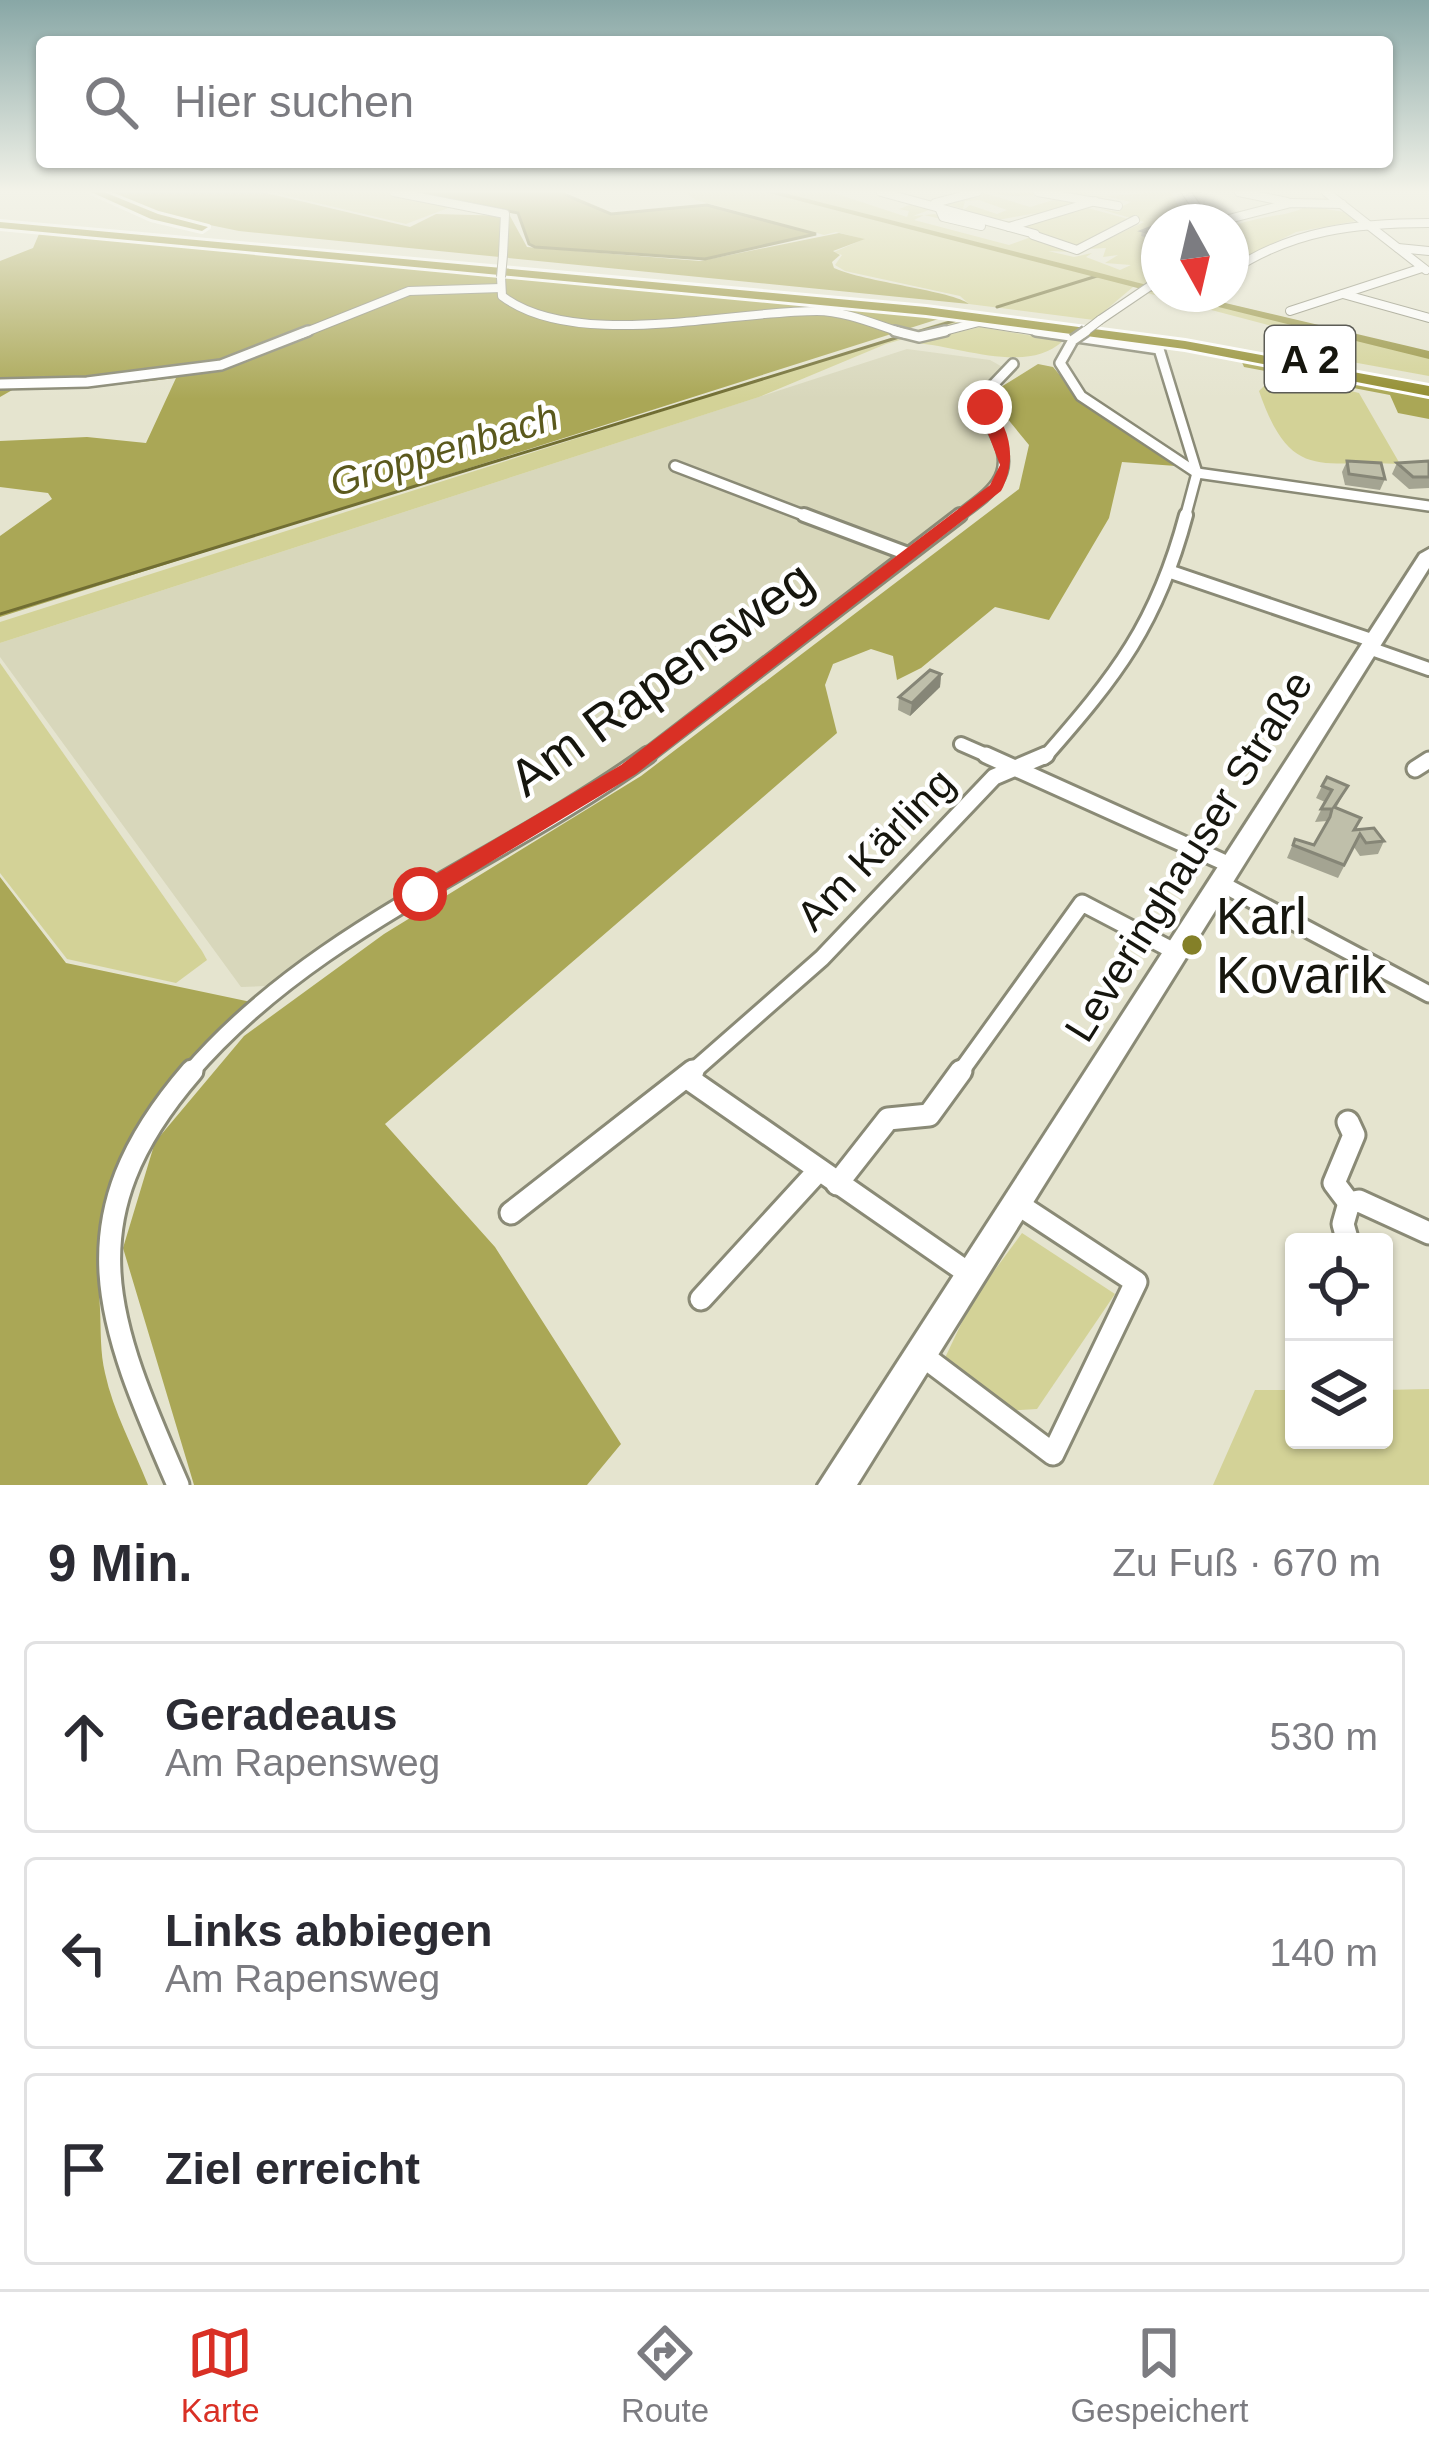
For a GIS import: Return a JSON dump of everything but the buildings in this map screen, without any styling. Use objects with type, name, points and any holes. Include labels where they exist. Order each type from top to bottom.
[{"type":"highway","name":"A 2","points":[[421,261],[1041,325],[1429,386]]},
{"type":"highway","name":"A 2","points":[[488,261],[1023,315],[1429,386]]},
{"type":"main road","name":"Leveringhauser Straße","points":[[836,1485],[923,1356],[1429,554]]},
{"type":"street","points":[[503,261],[506,302],[526,314],[587,324],[823,310],[919,338],[979,322],[1160,349],[1197,472]]},
{"type":"street","points":[[1290,311],[1426,270]]},
{"type":"street","points":[[0,384],[87,382],[220,364],[410,291],[501,283]]},
{"type":"street","points":[[1141,292],[1073,340],[1060,363],[1081,396],[1197,472],[1429,506]]},
{"type":"street","points":[[1342,293],[1408,314],[1427,310]]},
{"type":"street","name":"Am Rapensweg","points":[[178,1485],[124,1360],[104,1250],[120,1179],[148,1125],[205,1049],[262,994],[322,953],[628,770],[1001,478],[1006,452],[985,407],[987,393],[1013,364]]},
{"type":"street","name":"Am Rapensweg","points":[[675,466],[908,554]]},
{"type":"street","name":"Am Kärling","points":[[511,1213],[686,1077],[822,958],[994,777],[1043,759],[1121,670],[1171,572],[1197,472]]},
{"type":"street","points":[[1171,572],[1429,669]]},
{"type":"street","points":[[961,744],[1226,874],[1429,994]]},
{"type":"street","points":[[838,1184],[888,1119],[929,1115],[1082,904],[1174,952]]},
{"type":"street","points":[[686,1077],[971,1275]]},
{"type":"street","points":[[1348,1122],[1354,1135],[1334,1183],[1349,1203]]},
{"type":"street","points":[[701,1299],[818,1170]]},
{"type":"street","points":[[1349,1203],[1359,1201],[1429,1233]]},
{"type":"street","points":[[1346,1233],[1349,1203]]},
{"type":"street","points":[[923,1356],[1053,1454],[1136,1282],[1019,1204]]},
{"type":"shaded area","points":[[0,261],[342,261],[948,316],[0,617],[0,536],[52,499],[48,493],[0,487],[0,441],[87,437],[146,443],[176,378],[89,388],[14,389],[0,397]]},
{"type":"shaded area","points":[[542,261],[833,261],[834,268],[969,304]]},
{"type":"shaded area","points":[[838,261],[1097,261],[1120,270],[1131,265],[1105,263],[1141,261],[1141,285],[1096,276],[1141,288],[1133,287],[1094,320],[969,304],[960,296],[835,265]]},
{"type":"shaded area","points":[[1249,309],[1429,352],[1429,376],[1275,348],[1277,338],[1332,342],[1219,312]]},
{"type":"shaded area","points":[[955,318],[970,320],[886,344],[759,397],[0,643],[0,622]]},
{"type":"shaded area","points":[[980,327],[1063,341],[1048,351],[1012,357],[915,343]]},
{"type":"shaded area","points":[[907,349],[990,360],[1008,370],[994,382],[985,407],[1006,453],[1001,478],[628,770],[265,986],[241,987],[0,657],[0,643]]},
{"type":"shaded area","points":[[1241,360],[1429,395],[1429,419],[1398,413],[1390,395],[1244,367]]},
{"type":"shaded area","points":[[1038,364],[1053,367],[1087,407],[1176,466],[1122,462],[1109,518],[1049,620],[995,607],[921,668],[897,680],[893,656],[871,649],[833,664],[825,685],[837,733],[385,1124],[495,1247],[621,1444],[587,1485],[194,1485],[123,1248],[155,1142],[244,1036],[384,934],[641,776],[1019,489],[1029,445],[997,406],[1001,387]]},
{"type":"shaded area","points":[[1299,378],[1359,393],[1400,464],[1330,463],[1297,454],[1271,421],[1259,391],[1268,382]]},
{"type":"shaded area","points":[[0,663],[207,960],[176,983],[67,959],[0,873]]},
{"type":"shaded area","points":[[0,877],[66,963],[251,1002],[157,1101],[117,1174],[105,1215],[100,1260],[103,1365],[148,1485],[0,1485]]},
{"type":"shaded area","points":[[1022,1233],[1115,1294],[1037,1409],[1002,1411],[943,1362],[972,1301]]},
{"type":"shaded area","points":[[1429,1389],[1429,1485],[1213,1485],[1255,1390],[1285,1390],[1285,1449],[1393,1449],[1393,1390]]},
{"type":"waterway","points":[[1042,261],[1141,286]]},
{"type":"waterway","name":"Groppenbach","points":[[997,307],[1097,276]]},
{"type":"waterway","points":[[1248,312],[1429,355]]},
{"type":"waterway","name":"Groppenbach","points":[[917,332],[960,319]]},
{"type":"waterway","name":"Groppenbach","points":[[0,614],[899,337]]},
{"type":"place","name":"Karl Kovarik","points":[[1192,945]]},
{"type":"route","points":[[420,894],[628,770],[996,488],[1007,465],[1006,452],[985,407]]}]
